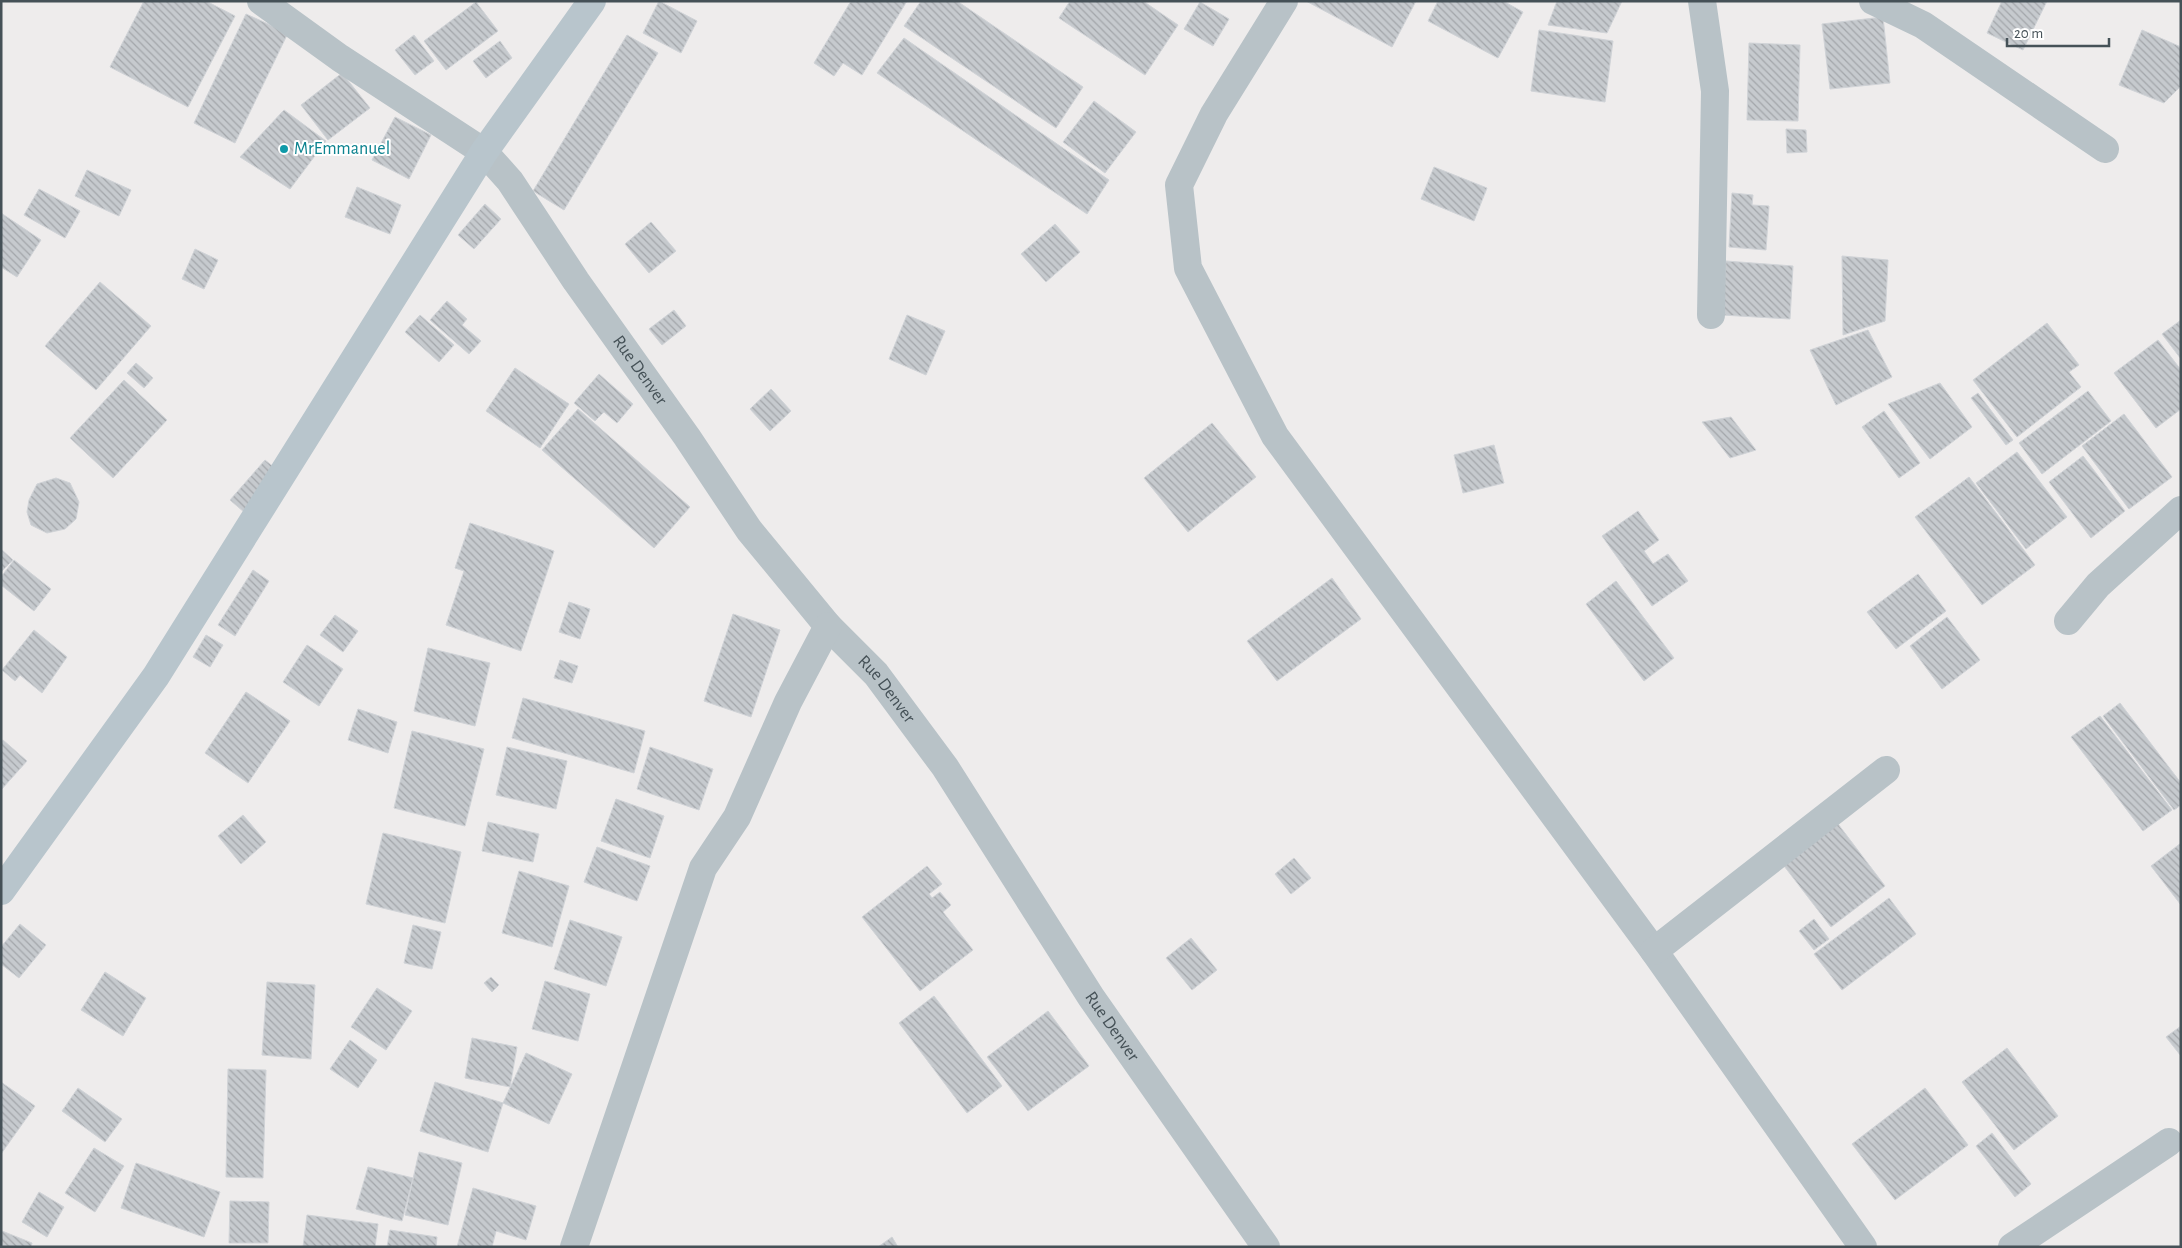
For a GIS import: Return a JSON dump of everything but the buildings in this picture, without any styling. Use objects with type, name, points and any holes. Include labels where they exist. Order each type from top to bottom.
[{"type":"main road","points":[[1,891],[156,676],[484,152],[592,1]]},
{"type":"street","name":"Rue Denver","points":[[261,1],[340,58],[484,152],[510,181],[576,281],[687,437],[749,530],[828,626],[876,674],[945,767],[1091,996],[1266,1247]]},
{"type":"street","points":[[1284,1],[1214,114],[1179,185],[1188,268],[1275,436],[1654,951],[1863,1247]]},
{"type":"street","points":[[1702,1],[1715,91],[1710,315]]},
{"type":"street","points":[[1873,1],[1923,25],[2105,149]]},
{"type":"street","points":[[2068,621],[2098,585],[2181,510]]},
{"type":"street","points":[[574,1247],[703,868],[737,817],[788,702],[828,626]]},
{"type":"street","points":[[1654,951],[1886,770]]},
{"type":"street","points":[[2012,1247],[2169,1142]]},
{"type":"place","name":"MrEmmanuel","points":[[284,149]]}]
